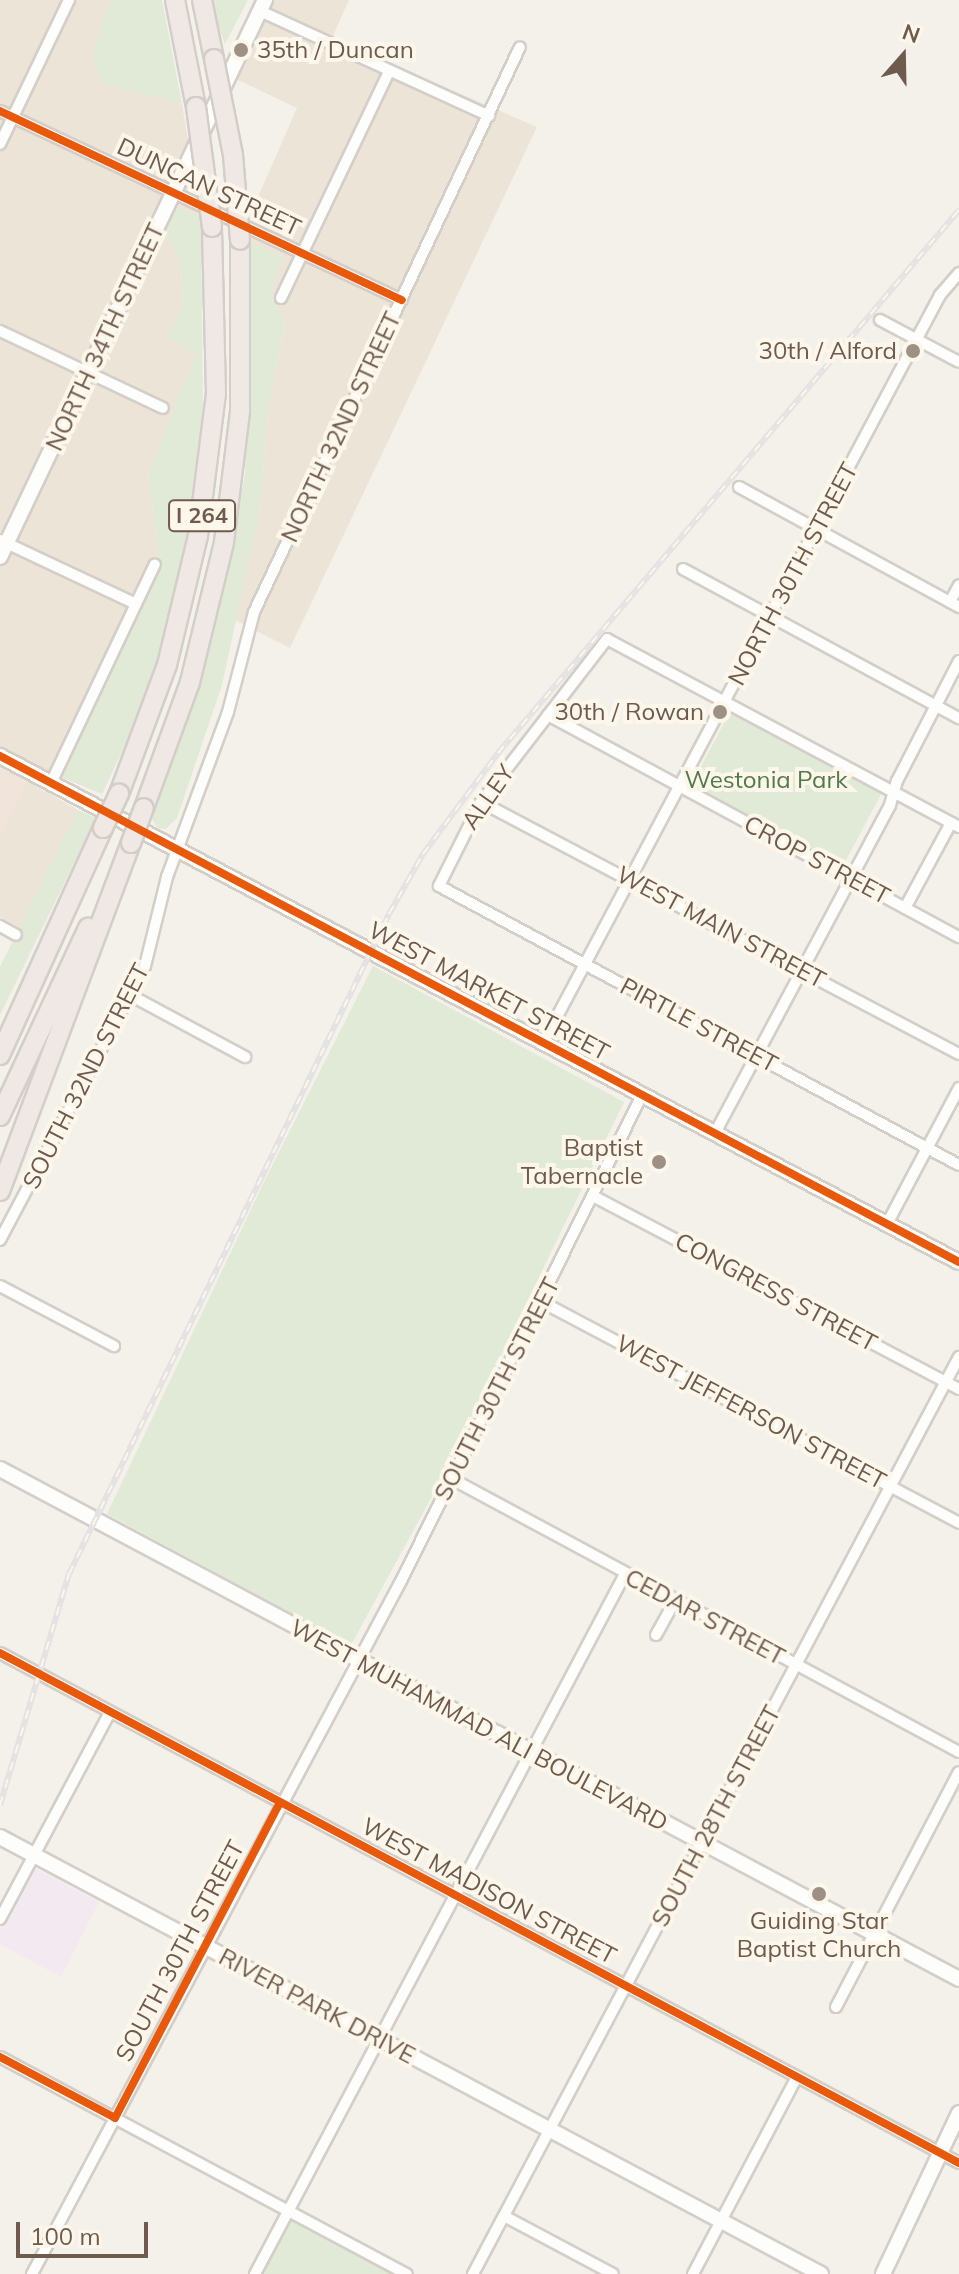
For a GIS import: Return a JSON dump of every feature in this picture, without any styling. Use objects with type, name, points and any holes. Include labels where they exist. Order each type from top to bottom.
[{"type":"highway","name":"I 264","points":[[0,1055],[119,794],[167,665],[201,521],[216,380],[212,227],[196,107],[175,0]]},
{"type":"highway","name":"I 264","points":[[0,1116],[131,843],[190,682],[224,542],[240,411],[240,240],[237,185],[202,0]]},
{"type":"highway","points":[[0,1191],[131,843]]},
{"type":"highway","points":[[0,1037],[42,964]]},
{"type":"main road","name":"NORTH 34TH STREET","points":[[0,557],[4,541],[89,372],[263,6]]},
{"type":"main road","name":"WEST MARKET STREET","points":[[0,756],[959,1262]]},
{"type":"main road","name":"WEST MUHAMMAD ALI BOULEVARD","points":[[0,1469],[959,1979]]},
{"type":"main road","name":"RIVER PARK DRIVE","points":[[0,1837],[821,2274]]},
{"type":"main road","points":[[883,2274],[959,2113]]},
{"type":"street","points":[[0,144],[69,0]]},
{"type":"street","points":[[263,6],[389,72],[489,116]]},
{"type":"street","name":"NORTH 32ND STREET","points":[[246,634],[520,47]]},
{"type":"street","points":[[281,298],[389,72]]},
{"type":"street","name":"DUNCAN STREET","points":[[0,111],[402,300]]},
{"type":"street","name":"NORTH 30TH STREET","points":[[631,878],[940,295],[959,273]]},
{"type":"street","points":[[880,320],[959,362]]},
{"type":"street","points":[[0,331],[163,408]]},
{"type":"street","points":[[739,487],[955,605],[959,585]]},
{"type":"street","points":[[4,541],[136,604]]},
{"type":"street","points":[[51,783],[155,564]]},
{"type":"street","points":[[683,569],[959,718]]},
{"type":"street","name":"SOUTH 32ND STREET","points":[[0,1240],[145,966],[177,850],[228,712],[246,634]]},
{"type":"street","name":"ALLEY","points":[[439,886],[481,802],[607,639],[725,702]]},
{"type":"street","points":[[715,1133],[851,879],[959,661]]},
{"type":"street","points":[[725,702],[955,825],[905,908]]},
{"type":"street","name":"CROP STREET","points":[[548,715],[959,937]]},
{"type":"street","name":"WEST MAIN STREET","points":[[481,802],[631,878],[959,1054]]},
{"type":"street","points":[[543,1043],[631,878]]},
{"type":"street","name":"PIRTLE STREET","points":[[439,886],[959,1165]]},
{"type":"street","points":[[0,926],[16,935]]},
{"type":"street","points":[[130,995],[245,1057]]},
{"type":"street","points":[[887,1224],[959,1088]]},
{"type":"street","name":"SOUTH 30TH STREET","points":[[32,2274],[452,1479],[642,1095]]},
{"type":"street","name":"CONGRESS STREET","points":[[593,1196],[959,1389]]},
{"type":"street","points":[[0,1286],[114,1346]]},
{"type":"street","name":"WEST JEFFERSON STREET","points":[[542,1302],[959,1523]]},
{"type":"street","name":"SOUTH 28TH STREET","points":[[473,2274],[959,1357]]},
{"type":"street","name":"CEDAR STREET","points":[[452,1479],[959,1752]]},
{"type":"street","points":[[255,2274],[625,1574]]},
{"type":"street","points":[[656,1635],[675,1601]]},
{"type":"street","name":"WEST MADISON STREET","points":[[0,1653],[959,2163]]},
{"type":"street","points":[[0,1919],[110,1712]]},
{"type":"street","points":[[836,2007],[959,1772]]},
{"type":"street","points":[[0,2057],[407,2274]]},
{"type":"street","points":[[693,2274],[797,2077]]},
{"type":"street","points":[[504,2216],[613,2274]]},
{"type":"shaded area","points":[[0,0],[110,0],[102,83],[182,104],[201,216],[171,206],[167,235],[181,262],[183,307],[167,336],[196,354],[148,475],[159,559],[61,777],[0,747]]},
{"type":"shaded area","points":[[272,0],[349,0],[332,38],[537,127],[290,648],[235,620],[260,509],[269,401],[285,323],[270,294],[282,256],[250,242],[250,215],[297,108],[234,78]]},
{"type":"shaded area","points":[[0,767],[27,781],[0,832]]},
{"type":"shaded area","points":[[27,781],[78,810],[22,929],[0,917],[0,832]]},
{"type":"shaded area","points":[[34,1868],[99,1902],[61,1977],[0,1944],[0,1930]]},
{"type":"green space","points":[[110,0],[162,0],[182,104],[102,83],[92,55]]},
{"type":"green space","points":[[210,0],[248,0],[225,44],[212,9]]},
{"type":"green space","points":[[171,206],[201,216],[203,417],[181,584],[143,707],[102,794],[61,777],[159,559],[148,475],[196,354],[167,336],[183,307],[181,262],[167,235]]},
{"type":"green space","points":[[250,242],[282,256],[270,294],[285,322],[269,401],[260,509],[222,685],[177,818],[166,829],[157,828],[151,817],[180,742],[224,589],[245,474]]},
{"type":"green space","name":"Westonia Park","points":[[730,712],[882,793],[842,868],[690,787]]},
{"type":"green space","points":[[78,810],[96,818],[0,1015],[0,967]]},
{"type":"green space","points":[[373,966],[624,1102],[437,1487],[351,1645],[107,1514],[264,1182]]},
{"type":"green space","points":[[289,2220],[293,2220],[392,2274],[260,2274]]},
{"type":"railway","points":[[0,1805],[69,1574],[389,914],[423,854],[498,753],[959,210]]},
{"type":"cycle path","points":[[0,111],[402,300]]},
{"type":"cycle path","points":[[0,756],[959,1262]]},
{"type":"cycle path","points":[[0,1653],[959,2163]]},
{"type":"cycle path","points":[[0,2057],[115,2118],[280,1802]]},
{"type":"place","name":"35th / Duncan","points":[[241,50]]},
{"type":"place","name":"30th / Alford","points":[[913,351]]},
{"type":"place","name":"30th / Rowan","points":[[720,712]]},
{"type":"place","name":"Baptist Tabernacle","points":[[659,1162]]},
{"type":"place","name":"Guiding Star Baptist Church","points":[[819,1894]]}]
